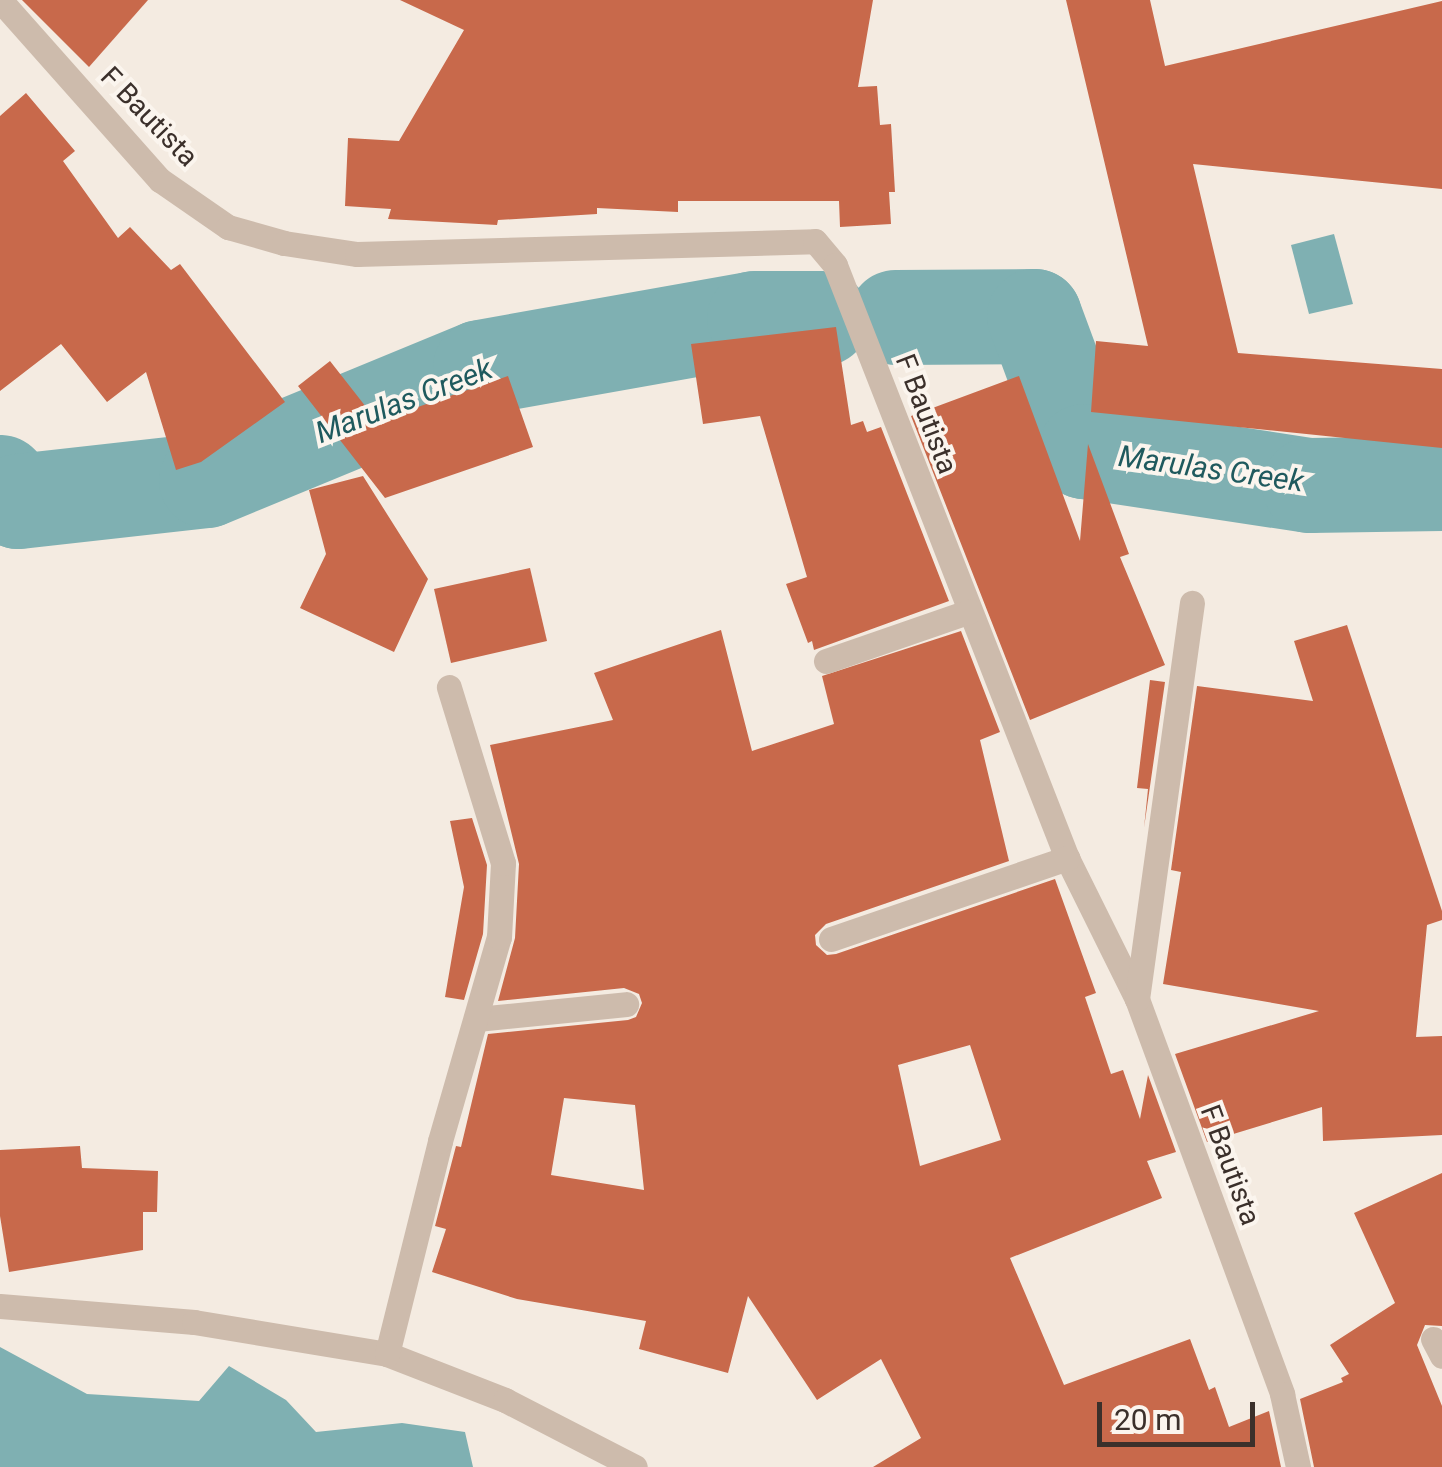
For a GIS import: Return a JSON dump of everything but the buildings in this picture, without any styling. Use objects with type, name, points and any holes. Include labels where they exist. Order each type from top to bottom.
[{"type":"street","name":"F Bautista","points":[[0,0],[160,180],[228,227],[284,243],[357,254],[815,240],[835,265],[1067,858],[1137,999],[1282,1394],[1298,1467]]},
{"type":"street","points":[[1137,999],[1192,603]]},
{"type":"street","points":[[826,662],[970,611]]},
{"type":"street","points":[[387,1354],[440,1141],[499,937],[502,863],[449,687]]},
{"type":"street","points":[[831,939],[1067,858]]},
{"type":"street","points":[[477,1019],[626,1004]]},
{"type":"street","points":[[0,1306],[194,1322],[387,1354],[505,1400],[635,1467]]},
{"type":"water","points":[[1334,234],[1353,304],[1309,314],[1291,245]]},
{"type":"water","points":[[0,1347],[87,1394],[199,1401],[229,1366],[286,1400],[316,1432],[402,1423],[465,1432],[473,1467],[0,1467]]},
{"type":"waterway","name":"Marulas Creek","points":[[895,317],[1034,316],[1084,451],[1309,485],[1442,483]]},
{"type":"waterway","name":"Marulas Creek","points":[[0,482],[18,501],[206,480],[480,367],[754,318],[822,318]]}]
